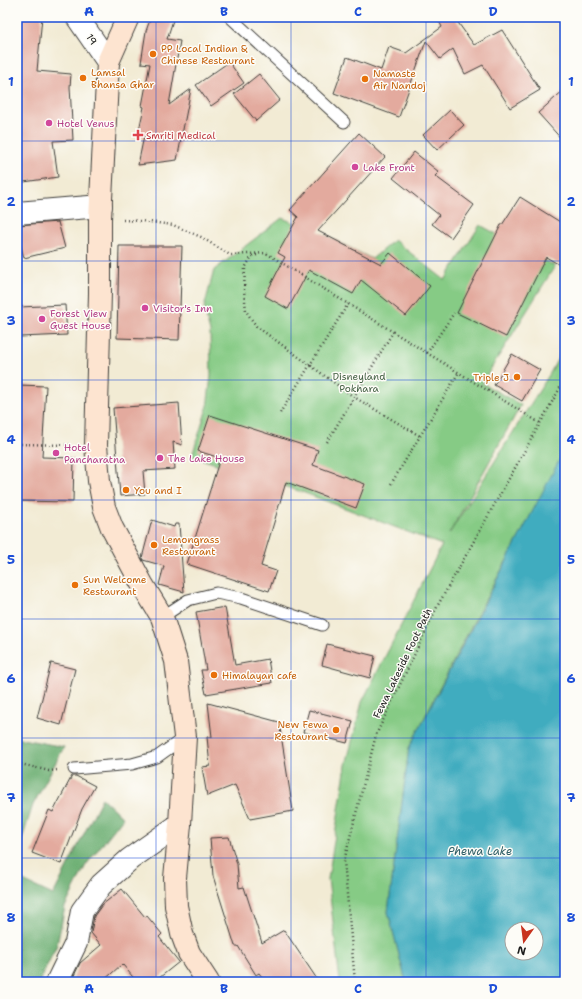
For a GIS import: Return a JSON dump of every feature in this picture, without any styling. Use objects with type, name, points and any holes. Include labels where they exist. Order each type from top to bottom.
[{"type":"main road","points":[[128,17],[108,62],[100,213],[100,292],[96,445],[99,481],[104,507],[112,528],[142,584],[162,617],[176,661],[185,737],[180,824],[174,878],[176,906],[182,934],[189,953],[208,982]]},
{"type":"street","name":"19","points":[[77,17],[108,62]]},
{"type":"street","points":[[17,213],[100,213]]},
{"type":"street","points":[[58,980],[76,943],[82,911],[101,885],[130,859],[180,824]]},
{"type":"lane","points":[[230,17],[344,122]]},
{"type":"lane","points":[[162,617],[188,600],[216,593],[241,598],[322,625]]},
{"type":"lane","points":[[74,769],[132,764],[157,757],[185,737]]},
{"type":"path","points":[[100,213],[141,221],[173,225],[202,238],[230,255],[266,253],[540,423]]},
{"type":"path","points":[[266,253],[252,256],[245,268],[244,290],[246,311],[256,326],[354,397],[420,436]]},
{"type":"path","points":[[280,413],[348,304]]},
{"type":"path","points":[[427,353],[454,313]]},
{"type":"path","points":[[327,442],[393,332]]},
{"type":"path","points":[[391,484],[459,372]]},
{"type":"path","name":"Fewa Lakeside Foot Path","points":[[355,982],[344,861],[376,735],[438,605],[565,379]]},
{"type":"path","points":[[17,444],[96,445]]},
{"type":"path","points":[[17,764],[49,771],[74,769]]},
{"type":"green space","name":"Disneyland Pokhara","points":[[282,218],[325,235],[372,259],[394,240],[445,280],[480,225],[555,266],[482,383],[521,405],[449,534],[549,375],[565,345],[565,452],[475,619],[409,748],[388,912],[406,982],[340,982],[328,879],[346,765],[362,702],[442,545],[305,493],[192,456],[207,408],[211,376],[210,332],[204,308],[214,270]]},
{"type":"green space","points":[[17,738],[64,747],[33,805],[17,855]]},
{"type":"green space","points":[[102,798],[123,818],[86,865],[65,907],[57,945],[39,982],[17,982],[17,878],[53,895]]},
{"type":"water","name":"Phewa Lake","points":[[565,449],[565,982],[406,982],[388,912],[409,748]]},
{"type":"building","points":[[17,17],[42,17],[37,71],[71,74],[70,87],[73,140],[53,141],[58,177],[17,183]]},
{"type":"building","points":[[151,17],[174,17],[167,39],[180,41],[169,105],[191,89],[177,160],[138,165],[144,136],[138,135],[144,107],[142,106],[150,64],[141,63],[146,31]]},
{"type":"building","points":[[437,17],[454,17],[474,45],[502,30],[540,90],[510,108],[483,65],[465,74],[453,49],[440,59],[426,41],[399,117],[334,93],[347,57],[381,70],[389,47],[406,53],[442,27]]},
{"type":"building","points":[[229,62],[244,83],[211,106],[196,85]]},
{"type":"building","points":[[259,74],[280,100],[256,121],[234,94]]},
{"type":"building","points":[[565,89],[565,143],[538,113]]},
{"type":"building","points":[[450,110],[464,125],[437,150],[423,135]]},
{"type":"building","points":[[359,133],[385,157],[318,231],[381,264],[390,253],[430,286],[406,316],[361,280],[353,294],[309,270],[288,309],[265,296],[285,257],[278,253],[298,217],[290,210]]},
{"type":"building","points":[[414,152],[439,172],[435,176],[474,205],[451,238],[432,224],[439,215],[393,178]]},
{"type":"building","points":[[520,197],[565,225],[565,268],[546,257],[506,337],[457,313],[501,225]]},
{"type":"building","points":[[58,222],[65,248],[24,258],[17,231],[17,225]]},
{"type":"building","points":[[119,246],[182,246],[179,340],[117,338]]},
{"type":"building","points":[[65,305],[67,335],[20,337],[19,307]]},
{"type":"building","name":"Triple J","points":[[512,354],[540,370],[522,401],[494,385]]},
{"type":"building","points":[[18,385],[46,386],[42,457],[74,458],[73,502],[17,501]]},
{"type":"building","points":[[179,403],[182,445],[173,442],[175,469],[143,471],[145,494],[120,496],[113,408]]},
{"type":"building","points":[[210,415],[318,450],[313,465],[365,484],[356,508],[286,482],[261,566],[276,571],[269,591],[187,564],[220,458],[198,451]]},
{"type":"building","points":[[152,520],[174,527],[175,524],[179,524],[184,592],[159,585],[164,566],[143,560],[142,558]]},
{"type":"building","points":[[225,607],[235,665],[268,659],[272,683],[206,694],[201,670],[206,670],[196,612]]},
{"type":"building","points":[[327,644],[375,656],[370,678],[322,665]]},
{"type":"building","points":[[51,663],[75,669],[61,725],[37,718]]},
{"type":"building","points":[[208,703],[279,722],[293,811],[250,819],[235,785],[207,796],[202,767],[210,766],[207,737],[212,737]]},
{"type":"building","points":[[309,710],[353,721],[347,743],[303,732]]},
{"type":"building","points":[[72,776],[76,776],[95,786],[82,809],[61,864],[32,853],[49,810],[53,812]]},
{"type":"building","points":[[229,837],[237,864],[239,888],[244,887],[262,943],[284,930],[319,982],[266,982],[259,973],[256,975],[238,946],[235,946],[213,876],[210,838]]},
{"type":"building","points":[[122,889],[145,917],[147,916],[162,934],[159,937],[179,962],[154,982],[137,982],[123,965],[121,965],[102,982],[71,982],[80,963],[101,945],[91,933],[94,916],[102,905]]},
{"type":"place","name":"PP Local Indian & Chinese Restaurant","points":[[153,54]]},
{"type":"place","name":"Lamsal Bhansa Ghar","points":[[83,78]]},
{"type":"place","name":"Namaste Air Nandoj","points":[[365,79]]},
{"type":"place","name":"Hotel Venus","points":[[49,123]]},
{"type":"place","name":"Smriti Medical","points":[[138,135]]},
{"type":"place","name":"Lake Front","points":[[355,167]]},
{"type":"place","name":"Visitor's Inn","points":[[145,308]]},
{"type":"place","name":"Forest View Guest House","points":[[42,319]]},
{"type":"place","name":"Triple J","points":[[517,377]]},
{"type":"place","name":"Hotel Pancharatna","points":[[56,453]]},
{"type":"place","name":"The Lake House","points":[[160,458]]},
{"type":"place","name":"You and I","points":[[126,490]]},
{"type":"place","name":"Lemongrass Restaurant","points":[[154,545]]},
{"type":"place","name":"Sun Welcome Restaurant","points":[[75,585]]},
{"type":"place","name":"Himalayan cafe","points":[[214,675]]},
{"type":"place","name":"New Fewa Restaurant","points":[[336,730]]}]
